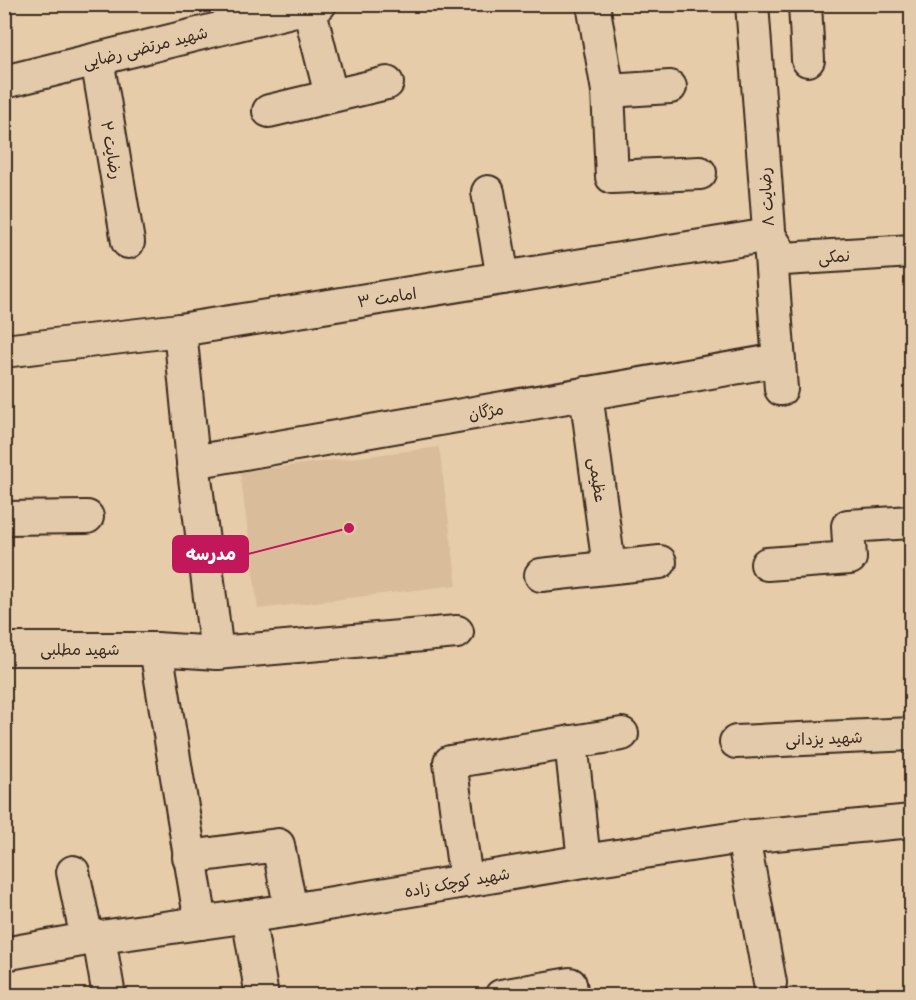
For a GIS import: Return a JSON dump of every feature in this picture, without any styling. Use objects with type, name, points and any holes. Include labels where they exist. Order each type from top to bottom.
[{"type":"street","points":[[593,4],[608,91],[612,177],[700,173]]},
{"type":"street","name":"رضایت ۸","points":[[752,4],[780,374]]},
{"type":"street","points":[[805,4],[808,60]]},
{"type":"street","points":[[313,5],[331,95]]},
{"type":"street","name":"شهید مرتضی رضایی","points":[[4,82],[313,5]]},
{"type":"street","name":"رضایت ۲","points":[[97,59],[128,242]]},
{"type":"street","points":[[269,111],[387,83]]},
{"type":"street","points":[[608,91],[670,87]]},
{"type":"street","points":[[488,192],[503,278]]},
{"type":"street","name":"نمکی","points":[[769,235],[784,259],[912,251]]},
{"type":"street","name":"امامت ۳","points":[[4,351],[180,330],[769,235]]},
{"type":"street","points":[[180,330],[193,462],[217,653]]},
{"type":"street","name":"مژگان","points":[[193,462],[586,393],[780,374]]},
{"type":"street","name":"عظیمی","points":[[586,393],[609,567]]},
{"type":"street","points":[[4,518],[87,517]]},
{"type":"street","points":[[767,564],[850,558],[848,526],[912,522]]},
{"type":"street","points":[[541,575],[660,562]]},
{"type":"street","name":"شهید مطلبی","points":[[4,649],[156,649],[217,653],[457,632]]},
{"type":"street","points":[[156,649],[201,923]]},
{"type":"street","points":[[466,881],[450,762],[622,734]]},
{"type":"street","name":"شهید یزدانی","points":[[736,742],[912,734]]},
{"type":"street","points":[[571,742],[584,861]]},
{"type":"street","name":"شهید کوچک زاده","points":[[4,954],[743,837],[912,821]]},
{"type":"street","points":[[743,837],[771,983]]},
{"type":"street","points":[[189,856],[278,845],[291,910]]},
{"type":"street","points":[[74,872],[109,996]]},
{"type":"street","points":[[248,916],[262,996]]},
{"type":"street","points":[[501,996],[570,984],[572,996]]},
{"type":"shaded area","points":[[439,447],[457,585],[258,609],[240,472]]},
{"type":"place","name":"مدرسه","points":[[349,528]]}]
